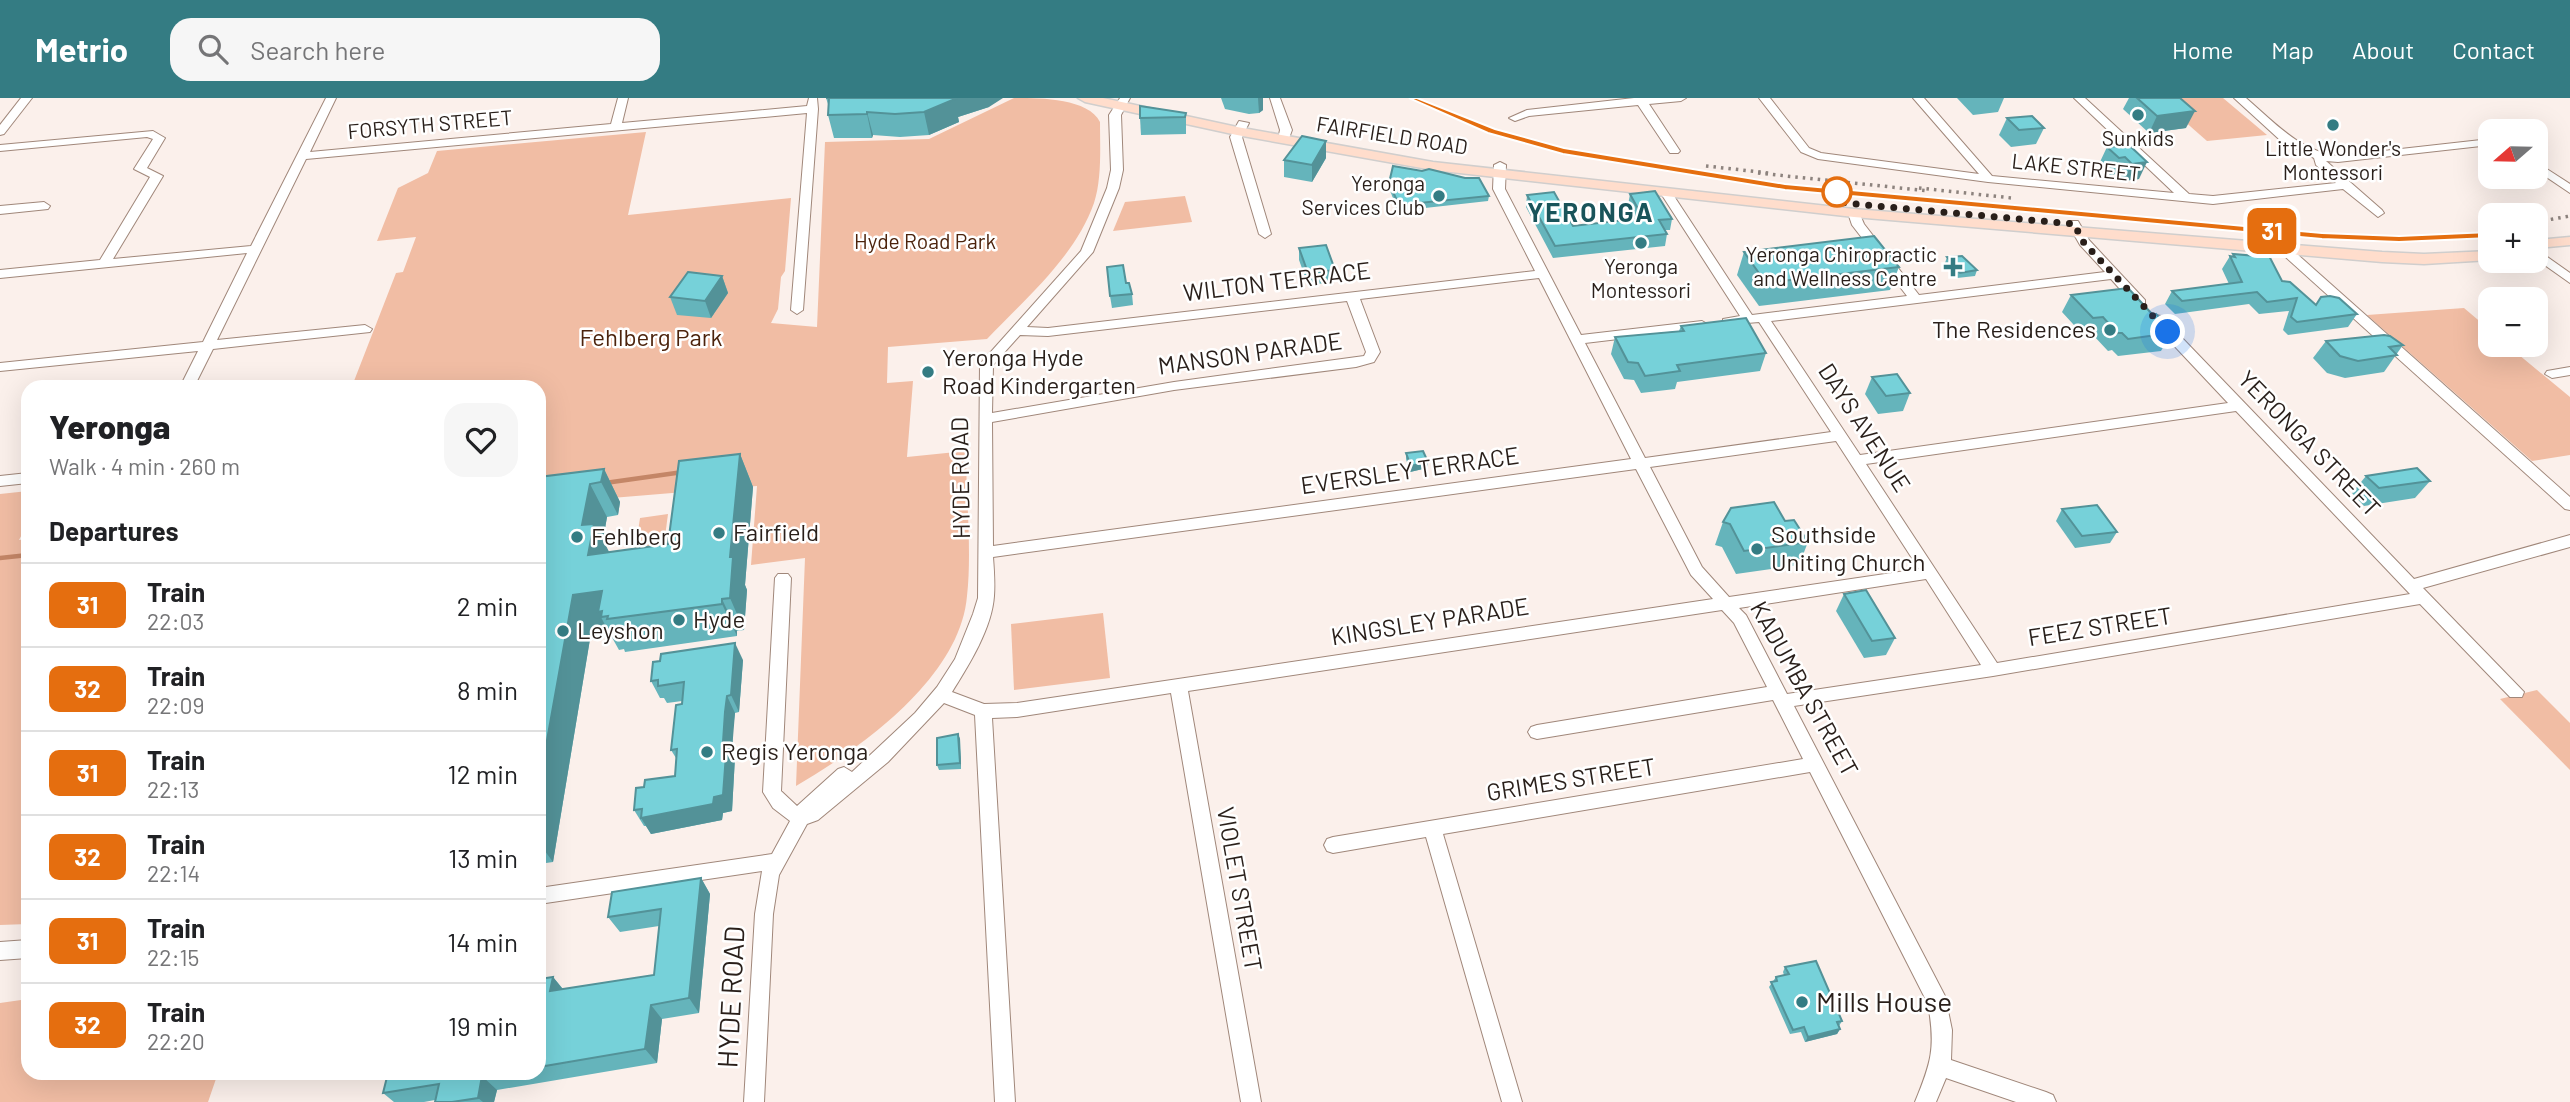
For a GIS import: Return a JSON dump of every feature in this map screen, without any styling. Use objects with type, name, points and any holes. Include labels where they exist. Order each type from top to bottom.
[{"type":"main road","name":"FAIRFIELD ROAD","points":[[1085,98],[1123,101],[1421,164],[1499,169],[2284,249],[2424,259],[2478,257]]},
{"type":"main road","name":"FAIRFIELD ROAD","points":[[1499,169],[1666,192],[1854,213],[2394,250],[2478,247]]},
{"type":"main road","points":[[2548,243],[2570,241]]},
{"type":"main road","points":[[2548,251],[2570,250]]},
{"type":"street","points":[[0,131],[27,98]]},
{"type":"street","points":[[190,380],[331,98]]},
{"type":"street","points":[[616,127],[623,98]]},
{"type":"street","points":[[1275,98],[1285,134]]},
{"type":"street","points":[[1515,118],[1527,113],[1681,98]]},
{"type":"street","name":"LAKE STREET","points":[[1764,98],[1805,150],[1818,156],[1988,179],[2213,200],[2346,185]]},
{"type":"street","points":[[1918,98],[1988,179]]},
{"type":"street","points":[[2078,98],[2186,198]]},
{"type":"street","points":[[2239,98],[2299,148],[2320,158],[2338,159],[2478,143]]},
{"type":"street","points":[[1640,100],[1674,151]]},
{"type":"street","name":"HYDE ROAD","points":[[754,1102],[764,914],[770,874],[801,819],[812,815],[882,757],[890,745],[922,716],[963,660],[978,627],[986,598],[987,364],[1087,252],[1101,221],[1116,170],[1115,115],[1123,101]]},
{"type":"street","points":[[797,310],[813,103]]},
{"type":"street","name":"FORSYTH STREET","points":[[302,156],[616,127],[813,103]]},
{"type":"street","points":[[1240,127],[1237,140],[1265,234]]},
{"type":"street","points":[[0,148],[149,134],[159,138],[140,169],[158,176],[104,264]]},
{"type":"street","points":[[2320,158],[2320,163],[2378,212]]},
{"type":"street","name":"KADUMBA STREET","points":[[1499,169],[1499,189],[1696,570],[1740,620],[1817,764],[1938,1003],[1943,1037],[1942,1067],[1925,1102]]},
{"type":"street","points":[[2548,173],[2570,189]]},
{"type":"street","name":"DAYS AVENUE","points":[[1666,192],[1840,436],[1993,670]]},
{"type":"street","points":[[0,210],[44,206]]},
{"type":"street","points":[[1854,213],[1858,225],[1916,299]]},
{"type":"street","name":"YERONGA STREET","points":[[2076,228],[2114,275],[2238,406],[2516,692]]},
{"type":"street","points":[[0,274],[255,249]]},
{"type":"street","points":[[2284,249],[2570,505]]},
{"type":"street","points":[[2548,262],[2570,279]]},
{"type":"street","name":"WILTON TERRACE","points":[[1018,331],[1048,332],[1541,274]]},
{"type":"street","points":[[1576,340],[2114,275]]},
{"type":"street","name":"MANSON PARADE","points":[[985,419],[1174,386],[1356,363],[1369,359],[1373,352],[1352,296]]},
{"type":"street","points":[[0,367],[365,328]]},
{"type":"street","points":[[2552,374],[2570,371]]},
{"type":"street","points":[[1856,460],[2238,406]]},
{"type":"street","name":"EVERSLEY TERRACE","points":[[987,552],[1840,436]]},
{"type":"street","points":[[0,481],[21,479]]},
{"type":"street","name":"FEEZ STREET","points":[[1537,732],[1781,696],[1993,670],[2417,592],[2570,541]]},
{"type":"street","name":"KINGSLEY PARADE","points":[[940,694],[983,711],[1017,710],[1929,573]]},
{"type":"street","points":[[783,578],[772,792],[779,803],[801,819]]},
{"type":"street","name":"VIOLET STREET","points":[[1178,684],[1251,1102]]},
{"type":"street","points":[[983,711],[1004,1102]]},
{"type":"street","name":"GRIMES STREET","points":[[1333,845],[1817,764]]},
{"type":"street","points":[[1433,828],[1513,1102]]},
{"type":"street","points":[[546,895],[776,861]]},
{"type":"street","points":[[0,951],[21,950]]},
{"type":"street","points":[[1942,1067],[2046,1102]]},
{"type":"green space","points":[[1014,98],[1049,99],[1074,104],[1094,114],[1100,122],[1098,184],[1086,223],[1075,241],[1033,293],[987,339],[888,347],[887,383],[913,381],[907,457],[966,451],[969,543],[967,596],[960,626],[946,655],[927,682],[877,731],[796,786],[805,558],[751,565],[757,486],[546,503],[546,380],[354,380],[396,273],[403,272],[416,237],[377,241],[398,188],[428,173],[437,151],[646,132],[628,215],[791,198],[785,271],[781,277],[778,309],[771,323],[817,327],[825,142],[929,139]]},
{"type":"green space","points":[[2158,98],[2223,98],[2267,135],[2207,141]]},
{"type":"green space","points":[[1185,196],[1192,222],[1113,231],[1125,202]]},
{"type":"green space","points":[[2464,308],[2478,320],[2478,357],[2522,357],[2570,397],[2570,455],[2532,461],[2367,315]]},
{"type":"green space","points":[[21,492],[21,924],[0,925],[0,494]]},
{"type":"green space","points":[[668,514],[661,567],[632,571],[640,518]]},
{"type":"green space","points":[[1103,613],[1110,678],[1014,690],[1011,624]]},
{"type":"green space","points":[[2537,690],[2570,723],[2570,770],[2500,699]]},
{"type":"green space","points":[[21,1000],[21,1080],[216,1080],[208,1102],[0,1102],[0,1003]]},
{"type":"building","points":[[829,98],[955,99],[924,112],[828,115]]},
{"type":"building","points":[[2137,98],[2180,98],[2195,111],[2157,116]]},
{"type":"building","points":[[1140,106],[1186,113],[1185,117],[1140,118]]},
{"type":"building","points":[[2032,116],[2044,128],[2019,130],[2007,118]]},
{"type":"building","points":[[1302,136],[1326,141],[1312,165],[1284,160]]},
{"type":"building","points":[[2129,145],[2147,162],[2132,164],[2125,157],[2119,158],[2107,147]]},
{"type":"building","name":"Yeronga Services Club","points":[[1393,166],[1479,178],[1489,196],[1399,205],[1389,183]]},
{"type":"building","points":[[1655,191],[1672,219],[1659,220],[1667,234],[1555,246],[1527,195],[1554,192],[1573,226],[1643,218],[1630,194]]},
{"type":"building","points":[[1874,236],[1899,267],[1766,283],[1744,252]]},
{"type":"building","points":[[1326,245],[1335,270],[1308,273],[1299,248]]},
{"type":"building","points":[[2253,249],[2266,250],[2282,281],[2290,282],[2316,305],[2321,297],[2330,296],[2339,298],[2357,314],[2297,322],[2291,317],[2297,298],[2267,302],[2257,292],[2182,301],[2172,291],[2242,282],[2230,256],[2257,256]]},
{"type":"building","points":[[1962,256],[1977,270],[1960,273],[1947,257]]},
{"type":"building","points":[[1123,265],[1126,283],[1129,283],[1132,294],[1110,296],[1107,267]]},
{"type":"building","points":[[688,272],[722,276],[705,301],[670,297]]},
{"type":"building","points":[[2128,288],[2153,315],[2156,314],[2171,333],[2128,339],[2122,333],[2117,333],[2103,317],[2093,318],[2071,295]]},
{"type":"building","points":[[1746,318],[1766,353],[1677,365],[1680,371],[1645,376],[1638,363],[1628,362],[1615,337],[1684,331],[1681,326]]},
{"type":"building","points":[[2384,335],[2403,345],[2389,347],[2397,355],[2358,361],[2340,356],[2326,341]]},
{"type":"building","points":[[1897,374],[1910,393],[1886,396],[1872,377]]},
{"type":"building","points":[[1423,451],[1428,462],[1411,466],[1406,453]]},
{"type":"building","points":[[740,454],[730,557],[733,557],[730,598],[722,599],[722,604],[607,619],[608,616],[601,617],[602,611],[598,612],[602,591],[573,595],[546,746],[546,476],[604,469],[601,482],[590,484],[582,525],[594,524],[588,555],[668,544],[679,461]]},
{"type":"building","points":[[2417,468],[2430,481],[2379,488],[2366,476]]},
{"type":"building","points":[[1774,502],[1785,521],[1794,520],[1808,542],[1744,551],[1730,524],[1723,522],[1731,508]]},
{"type":"building","points":[[2097,505],[2117,532],[2082,536],[2062,509]]},
{"type":"building","points":[[1866,590],[1895,638],[1872,641],[1844,594]]},
{"type":"building","name":"Regis Yeronga","points":[[735,643],[731,695],[727,696],[725,712],[723,742],[727,741],[723,795],[714,797],[713,804],[641,818],[642,809],[634,810],[636,788],[644,787],[645,780],[675,776],[677,749],[671,750],[676,705],[682,704],[684,682],[658,686],[658,680],[651,681],[653,662],[660,661],[661,654]]},
{"type":"building","points":[[958,734],[960,763],[937,765],[937,738]]},
{"type":"building","points":[[701,878],[689,998],[651,1005],[645,1049],[546,1066],[546,978],[553,977],[550,991],[654,975],[661,909],[608,917],[612,892]]},
{"type":"building","name":"Mills House","points":[[1816,961],[1842,1021],[1837,1022],[1840,1029],[1808,1037],[1804,1027],[1793,1030],[1771,982],[1777,981],[1776,977],[1789,974],[1785,967]]},
{"type":"building","points":[[386,1080],[481,1080],[478,1098],[452,1102],[435,1102],[439,1084],[383,1093]]},
{"type":"waterway","points":[[605,483],[683,472]]},
{"type":"waterway","points":[[0,558],[21,556]]},
{"type":"railway","points":[[1413,98],[1491,131],[1524,141],[1612,160],[1733,180],[1924,201],[2322,236],[2399,239],[2478,236]]},
{"type":"railway","points":[[1706,166],[1769,173]]},
{"type":"railway","points":[[1758,173],[1929,191]]},
{"type":"railway","points":[[1919,188],[2012,198]]},
{"type":"railway","points":[[2548,220],[2570,216]]},
{"type":"train","name":"31","points":[[1413,98],[1491,131],[1563,151],[1785,187],[2322,236],[2399,239],[2478,236]]},
{"type":"place","name":"Sunkids","points":[[2138,115]]},
{"type":"place","name":"Little Wonder's Montessori","points":[[2333,125]]},
{"type":"place","name":"Yeronga Services Club","points":[[1439,196]]},
{"type":"place","name":"Yeronga Montessori","points":[[1641,243]]},
{"type":"place","name":"Yeronga Chiropractic and Wellness Centre","points":[[1953,267]]},
{"type":"place","name":"The Residences","points":[[2110,330]]},
{"type":"place","name":"Yeronga Hyde Road Kindergarten","points":[[928,372]]},
{"type":"place","name":"Fairfield","points":[[719,533]]},
{"type":"place","name":"Fehlberg","points":[[577,537]]},
{"type":"place","name":"Southside Uniting Church","points":[[1757,549]]},
{"type":"place","name":"Hyde","points":[[679,620]]},
{"type":"place","name":"Leyshon","points":[[563,631]]},
{"type":"place","name":"Regis Yeronga","points":[[707,752]]},
{"type":"place","name":"Mills House","points":[[1802,1002]]},
{"type":"district","name":"YERONGA","points":[[1591,213]]},
{"type":"route","points":[[1837,192],[1844,203],[2074,224],[2084,243],[2168,332]]},
{"type":"park label","name":"Hyde Road Park","points":[[925,242]]},
{"type":"park label","name":"Fehlberg Park","points":[[651,338]]}]
